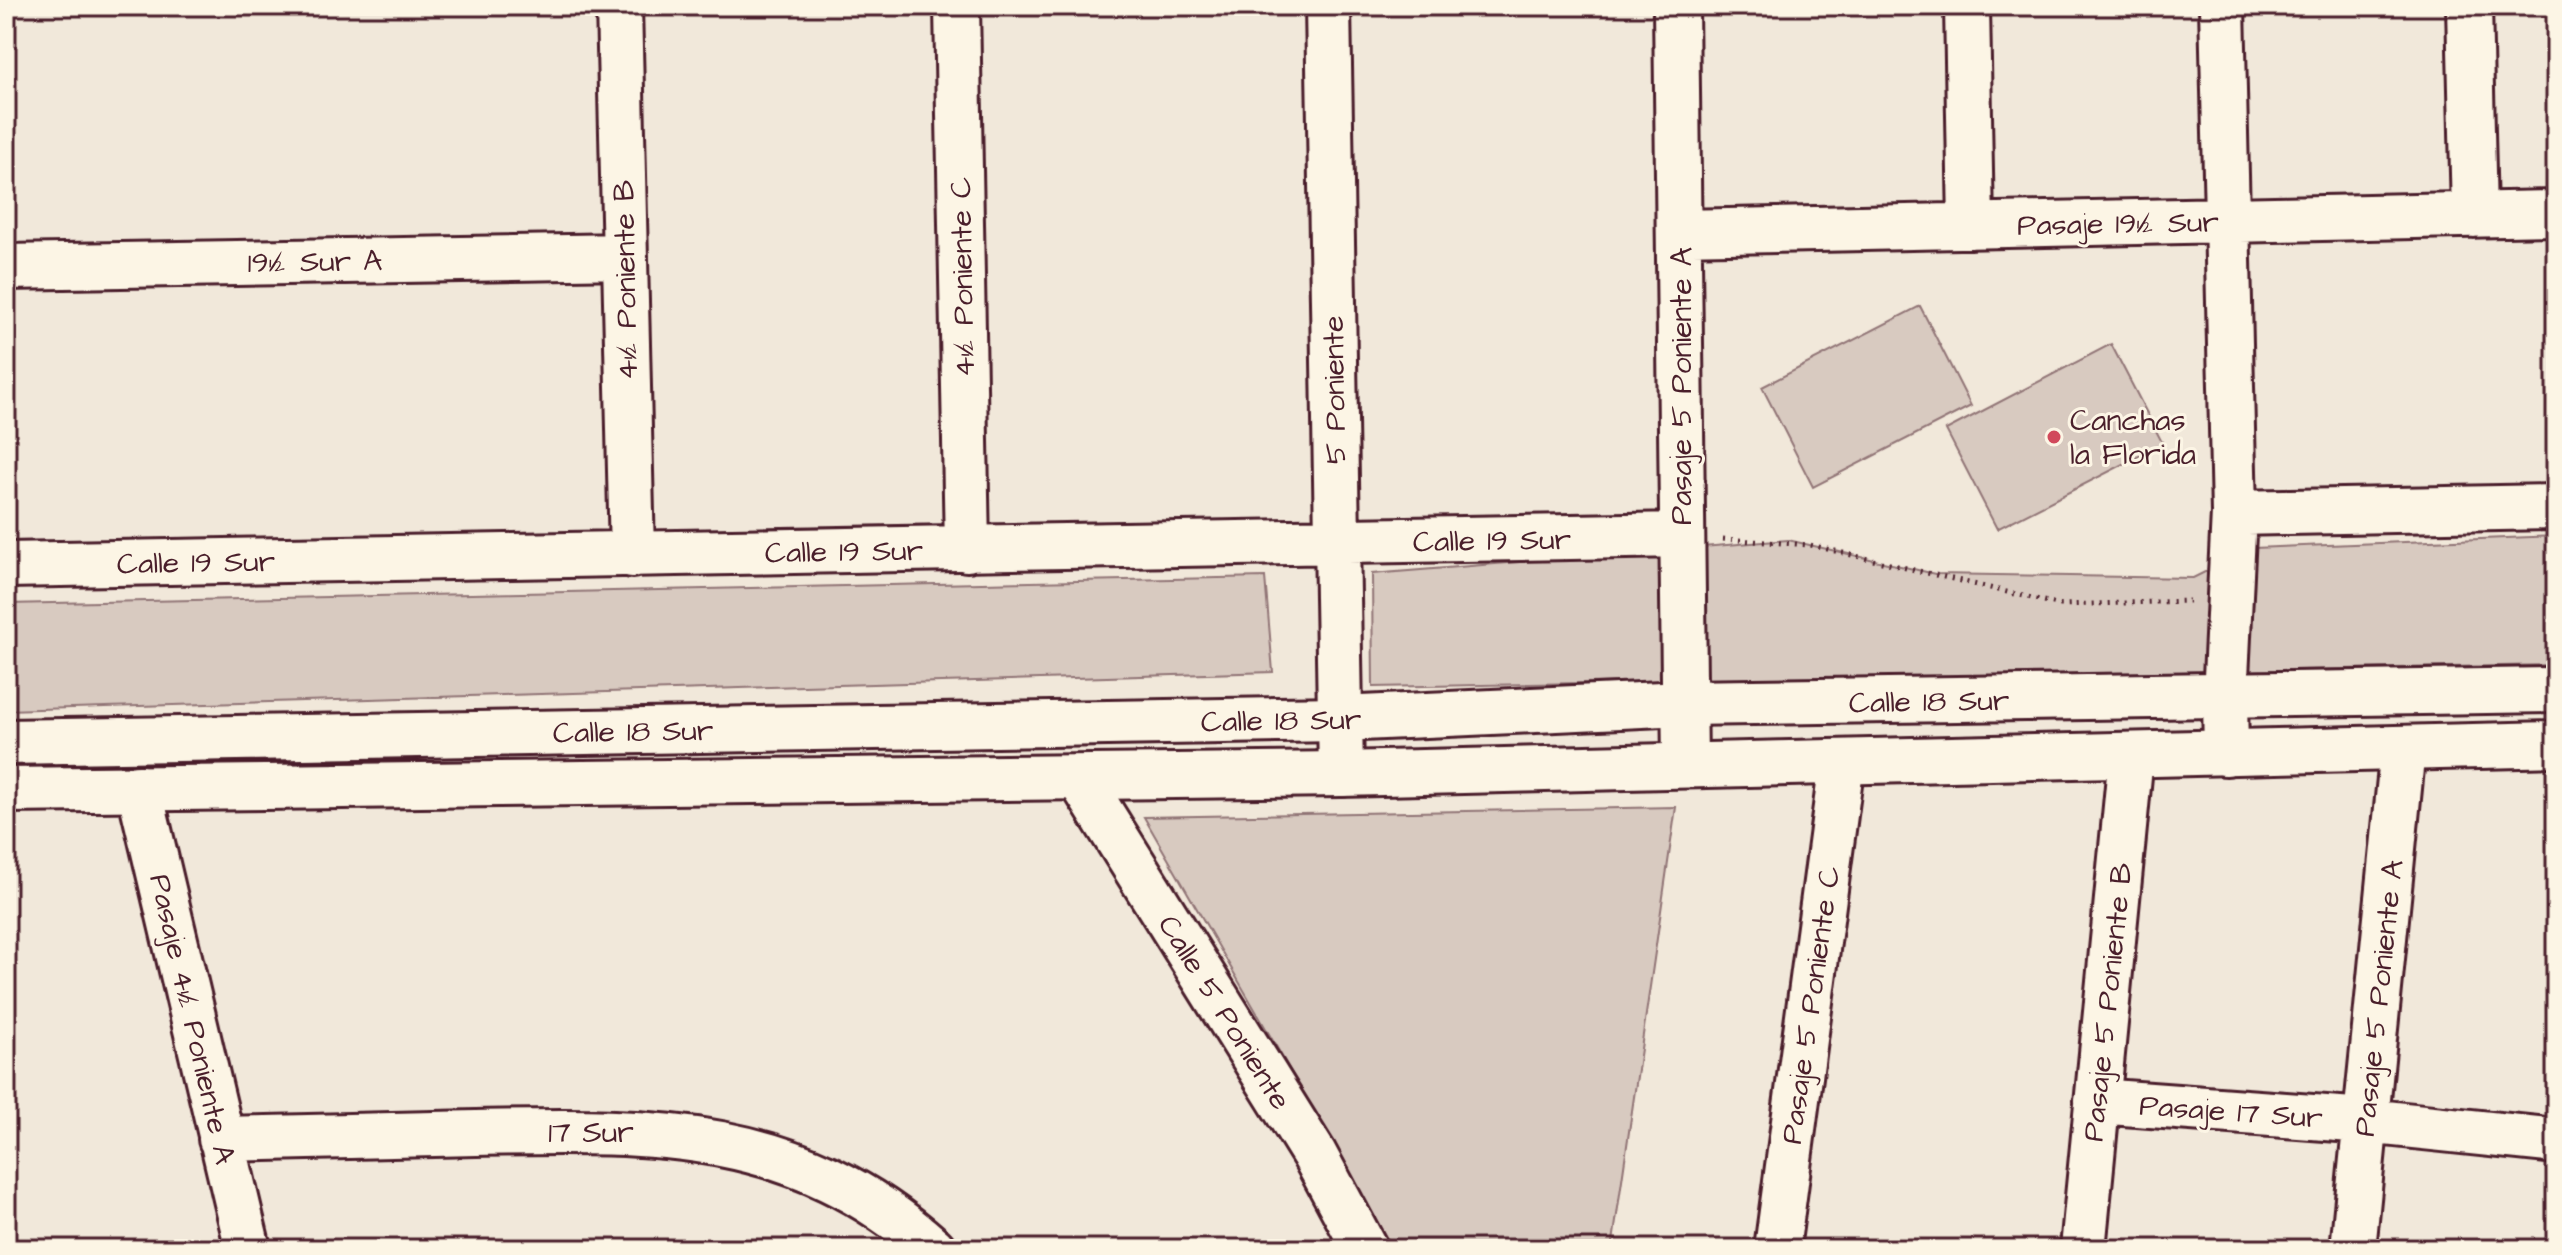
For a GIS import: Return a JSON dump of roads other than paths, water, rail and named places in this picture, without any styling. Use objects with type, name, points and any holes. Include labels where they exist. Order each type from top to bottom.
[{"type":"street","name":"4½ Poniente B","points":[[619,6],[632,555]]},
{"type":"street","name":"4½ Poniente C","points":[[957,6],[967,549]]},
{"type":"street","name":"5 Poniente","points":[[1328,6],[1341,774]]},
{"type":"street","name":"Pasaje 5 Poniente A","points":[[1676,6],[1685,765]]},
{"type":"street","points":[[1967,6],[1971,226]]},
{"type":"street","points":[[2222,6],[2234,513],[2225,698],[2226,753]]},
{"type":"street","points":[[2469,6],[2474,215]]},
{"type":"street","name":"Pasaje 19½ Sur","points":[[1680,232],[2556,213]]},
{"type":"street","name":"19½ Sur A","points":[[6,267],[625,256]]},
{"type":"street","points":[[2234,513],[2556,507]]},
{"type":"street","name":"Calle 19 Sur","points":[[6,565],[1682,535]]},
{"type":"street","name":"Calle 18 Sur","points":[[6,742],[1340,719],[1684,703],[2225,698],[2556,690]]},
{"type":"street","name":"Calle 18 Sur","points":[[6,790],[1080,779],[2556,744]]},
{"type":"street","name":"Pasaje 5 Poniente A","points":[[2353,1249],[2403,748]]},
{"type":"street","name":"Pasaje 5 Poniente B","points":[[2083,1249],[2131,755]]},
{"type":"street","name":"Pasaje 5 Poniente C","points":[[1777,1249],[1842,762]]},
{"type":"street","name":"Calle 5 Poniente","points":[[1080,779],[1314,1154],[1365,1249]]},
{"type":"street","name":"Pasaje 4½ Poniente A","points":[[139,788],[248,1249]]},
{"type":"street","name":"Pasaje 17 Sur","points":[[2097,1101],[2366,1121],[2556,1141]]},
{"type":"street","name":"17 Sur","points":[[221,1139],[609,1130],[710,1140],[797,1164],[832,1179],[899,1221],[933,1249]]},
{"type":"place","name":"Canchas la Florida","points":[[2054,437]]}]
